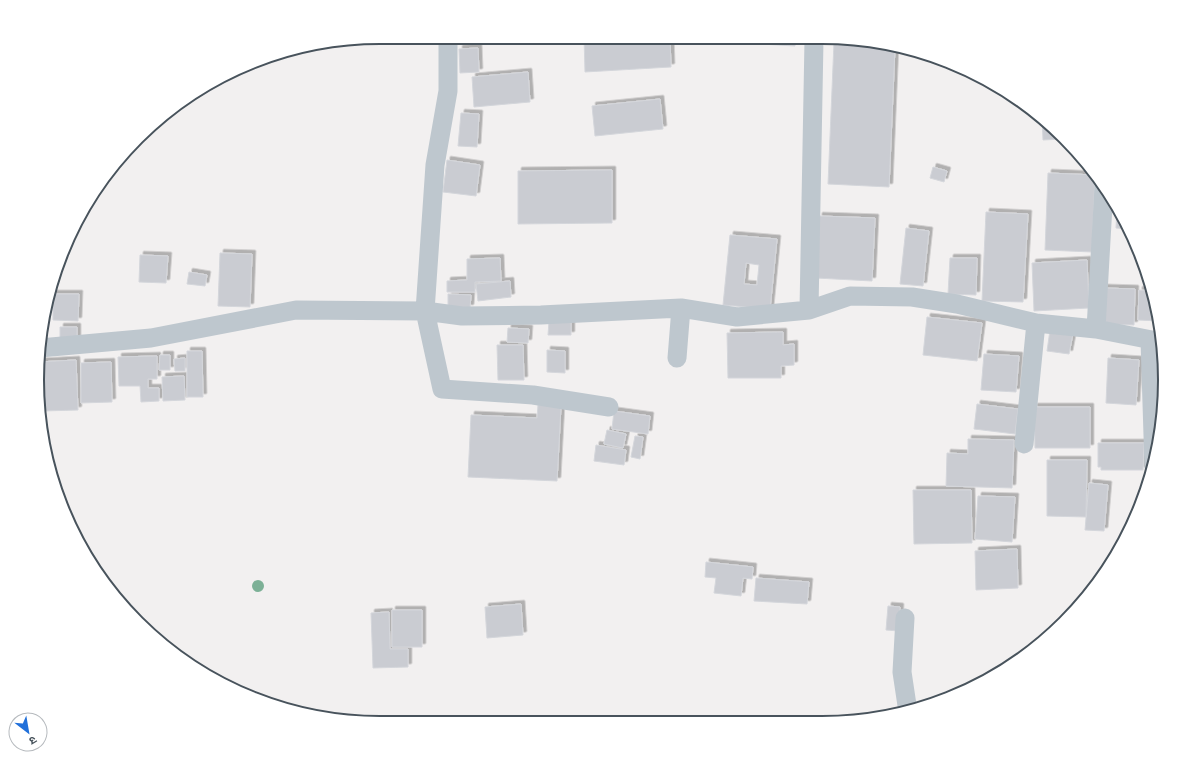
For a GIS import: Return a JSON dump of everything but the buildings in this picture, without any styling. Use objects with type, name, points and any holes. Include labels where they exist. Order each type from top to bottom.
[{"type":"street","points":[[448,44],[448,91],[434,165],[425,311],[442,389],[533,395],[609,407]]},
{"type":"street","points":[[809,310],[814,44]]},
{"type":"street","points":[[1096,329],[1103,197]]},
{"type":"street","points":[[46,347],[151,338],[296,310],[425,311],[462,316],[525,315],[681,308],[737,317],[809,310],[850,296],[912,298],[957,304],[1036,323],[1096,329],[1155,341]]},
{"type":"street","points":[[677,358],[681,308]]},
{"type":"street","points":[[1024,444],[1036,323]]},
{"type":"street","points":[[1155,427],[1156,346]]},
{"type":"street","points":[[905,618],[902,672],[907,705]]}]
